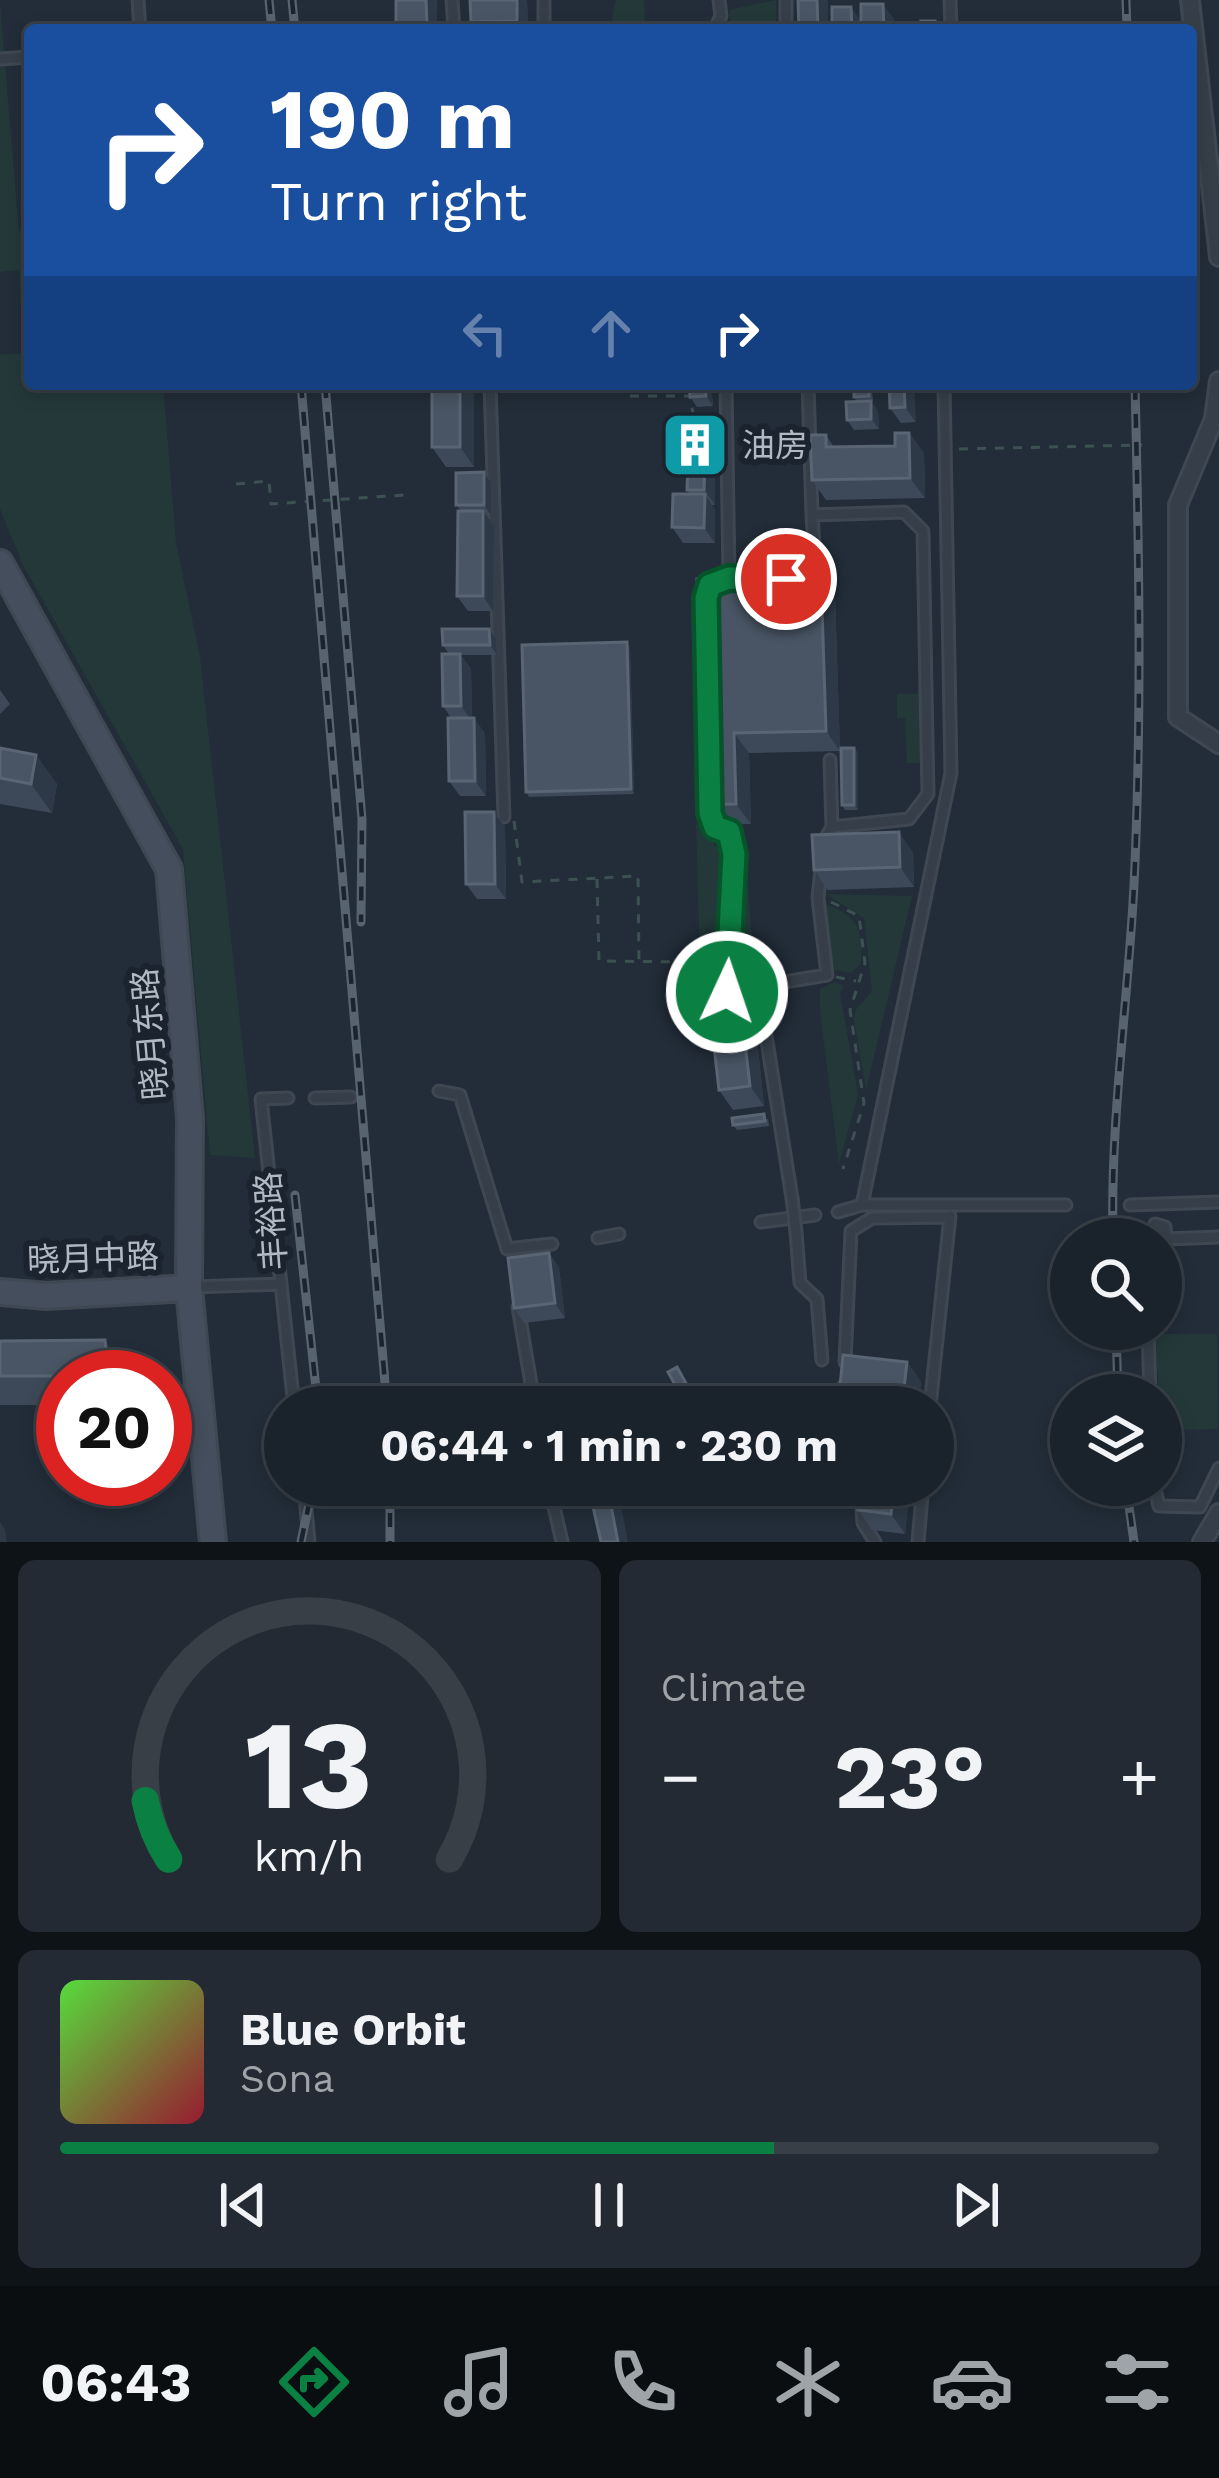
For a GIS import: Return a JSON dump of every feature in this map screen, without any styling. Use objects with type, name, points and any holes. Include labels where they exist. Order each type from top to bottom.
[{"type":"street","points":[[1197,62],[1219,257]]},
{"type":"street","points":[[1219,381],[1214,419],[1181,487],[1178,717],[1219,744]]},
{"type":"street","name":"晓月东路","points":[[0,563],[169,869],[190,1118],[189,1288],[213,1542]]},
{"type":"street","name":"晓月中路","points":[[0,1292],[46,1296],[189,1288]]},
{"type":"street","points":[[1202,1542],[1219,1513]]},
{"type":"lane","points":[[490,390],[504,818]]},
{"type":"lane","points":[[726,390],[729,578]]},
{"type":"lane","points":[[801,579],[816,580],[808,390]]},
{"type":"lane","points":[[862,1205],[951,772],[944,390]]},
{"type":"lane","points":[[721,993],[826,975],[818,898],[824,835],[832,827],[909,819],[928,794],[923,531],[904,512],[812,515]]},
{"type":"lane","points":[[710,585],[729,578],[751,579]]},
{"type":"lane","points":[[830,760],[832,827]]},
{"type":"lane","points":[[709,789],[715,827],[729,832],[734,854],[716,1007],[761,1004],[792,1198],[800,1283],[817,1299],[822,1360]]},
{"type":"lane","points":[[439,1091],[460,1095],[512,1271]]},
{"type":"lane","points":[[315,1098],[351,1097]]},
{"type":"lane","name":"丰裕路","points":[[189,1288],[281,1284],[261,1099],[288,1098]]},
{"type":"lane","points":[[1130,1204],[1219,1202]]},
{"type":"lane","points":[[845,1386],[851,1231],[872,1218],[1066,1204]]},
{"type":"lane","points":[[838,1212],[862,1205],[951,1211]]},
{"type":"lane","points":[[931,1386],[951,1211]]},
{"type":"lane","points":[[761,1222],[815,1215]]},
{"type":"lane","points":[[598,1238],[619,1234]]},
{"type":"lane","points":[[1182,1238],[1219,1237]]},
{"type":"lane","points":[[507,1249],[552,1244]]},
{"type":"lane","points":[[281,1284],[292,1386]]},
{"type":"lane","points":[[515,1294],[531,1386]]},
{"type":"lane","points":[[1180,1506],[1200,1507],[1219,1468]]},
{"type":"lane","points":[[306,1506],[309,1542]]},
{"type":"lane","points":[[554,1506],[562,1542]]},
{"type":"lane","points":[[862,1506],[863,1523],[875,1542]]},
{"type":"lane","points":[[918,1542],[921,1506]]},
{"type":"path","points":[[630,396],[690,396],[695,436]]},
{"type":"path","points":[[945,449],[1142,445]]},
{"type":"path","points":[[236,484],[269,482],[271,504],[404,495]]},
{"type":"path","points":[[503,800],[512,799],[522,882],[638,876],[639,961]]},
{"type":"path","points":[[597,879],[598,961],[687,962],[721,993]]},
{"type":"path","points":[[818,898],[859,916],[866,945],[850,1010],[864,1103],[843,1169]]},
{"type":"path","points":[[826,975],[857,982]]},
{"type":"green space","points":[[616,0],[644,0],[645,24],[611,24]]},
{"type":"green space","points":[[776,0],[776,24],[731,24],[729,10]]},
{"type":"green space","points":[[0,3],[19,231],[24,231],[24,390],[163,390],[176,543],[200,657],[255,1158],[210,1155],[183,849],[23,565],[0,509],[0,354],[23,354],[19,270],[0,272]]},
{"type":"green space","points":[[897,694],[919,694],[920,763],[907,763],[905,718],[897,718]]},
{"type":"green space","points":[[696,823],[728,860],[723,954],[713,986],[700,962]]},
{"type":"green space","points":[[745,846],[755,981],[735,983],[739,859]]},
{"type":"green space","points":[[826,894],[912,896],[866,1090],[854,1020],[855,1011],[872,991],[864,918]]},
{"type":"green space","points":[[825,904],[845,913],[856,925],[861,963],[851,973],[834,970]]},
{"type":"green space","points":[[835,982],[844,986],[840,993],[858,1094],[839,1164],[820,1010],[820,989]]},
{"type":"green space","points":[[1182,1334],[1217,1334],[1218,1429],[1182,1430],[1182,1374],[1158,1374],[1156,1350],[1182,1350]]},
{"type":"building","points":[[396,0],[426,0],[427,24],[396,24]]},
{"type":"building","points":[[470,0],[517,0],[517,21],[471,22]]},
{"type":"building","points":[[798,0],[817,0],[818,24],[799,24]]},
{"type":"building","points":[[861,4],[883,4],[884,24],[861,24]]},
{"type":"building","points":[[832,7],[851,7],[852,24],[832,24]]},
{"type":"building","points":[[432,390],[460,390],[460,447],[432,447]]},
{"type":"building","points":[[689,390],[706,390],[706,396],[690,397]]},
{"type":"building","points":[[854,390],[869,390],[869,396],[854,397]]},
{"type":"building","points":[[889,390],[904,390],[905,407],[890,408]]},
{"type":"building","points":[[871,401],[871,419],[847,420],[846,402]]},
{"type":"building","points":[[675,424],[693,424],[693,435],[675,435]]},
{"type":"building","points":[[895,433],[909,433],[910,478],[812,480],[810,435],[826,435],[826,447],[895,446]]},
{"type":"building","points":[[687,435],[698,436],[698,453],[687,453]]},
{"type":"building","points":[[688,462],[705,463],[704,490],[687,490]]},
{"type":"building","points":[[484,472],[484,505],[456,505],[456,473]]},
{"type":"building","points":[[673,494],[705,494],[704,528],[672,527]]},
{"type":"building","points":[[458,511],[483,511],[483,596],[457,596]]},
{"type":"building","points":[[821,576],[826,731],[734,733],[736,804],[703,805],[697,579]]},
{"type":"building","points":[[442,629],[489,629],[490,645],[443,645]]},
{"type":"building","points":[[627,642],[631,789],[526,792],[522,645]]},
{"type":"building","points":[[442,654],[460,654],[461,706],[443,706]]},
{"type":"building","points":[[448,718],[474,718],[475,781],[449,781]]},
{"type":"building","points":[[0,748],[36,755],[31,784],[0,778]]},
{"type":"building","points":[[841,748],[854,748],[854,805],[842,805]]},
{"type":"building","points":[[465,812],[494,812],[495,884],[466,884]]},
{"type":"building","points":[[899,832],[900,867],[814,870],[812,835]]},
{"type":"building","points":[[739,990],[750,1086],[719,1090],[708,994]]},
{"type":"building","points":[[764,1114],[765,1121],[733,1125],[732,1118]]},
{"type":"building","points":[[549,1253],[555,1303],[514,1308],[508,1258]]},
{"type":"building","points":[[105,1340],[106,1350],[36,1350],[36,1376],[0,1376],[0,1341]]},
{"type":"building","points":[[843,1355],[907,1362],[904,1386],[840,1386]]},
{"type":"building","points":[[677,1367],[687,1386],[676,1386],[668,1372]]},
{"type":"building","points":[[593,1506],[611,1506],[618,1542],[601,1542]]},
{"type":"building","points":[[858,1506],[892,1506],[891,1514],[858,1510]]},
{"type":"railway","points":[[269,0],[271,24]]},
{"type":"railway","points":[[292,0],[294,24]]},
{"type":"railway","points":[[1126,0],[1127,24]]},
{"type":"railway","points":[[302,390],[385,1386]]},
{"type":"railway","points":[[326,390],[362,819],[361,922]]},
{"type":"railway","points":[[1113,1218],[1137,822],[1135,390]]},
{"type":"railway","points":[[295,1195],[316,1386]]},
{"type":"railway","points":[[1117,1350],[1117,1374]]},
{"type":"railway","points":[[301,1542],[309,1506]]},
{"type":"railway","points":[[390,1506],[390,1542]]},
{"type":"railway","points":[[1129,1506],[1134,1542]]},
{"type":"place","name":"油房","points":[[695,445]]},
{"type":"route","points":[[727,992],[734,854],[729,832],[715,827],[710,813],[706,598],[710,585],[729,578],[786,579]]}]
